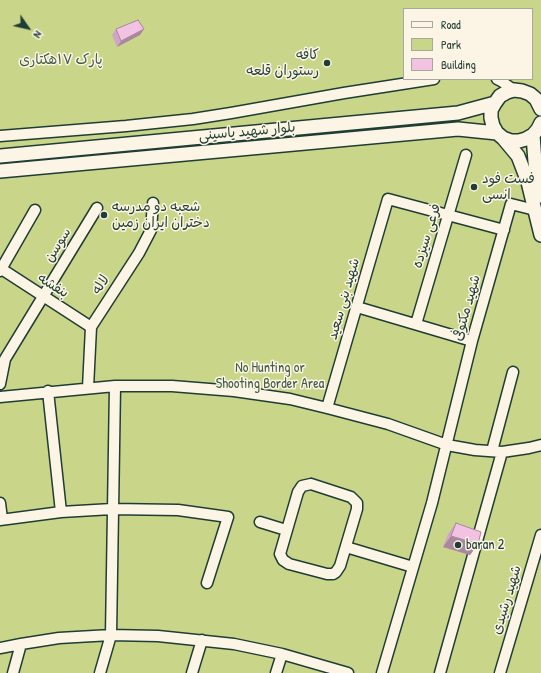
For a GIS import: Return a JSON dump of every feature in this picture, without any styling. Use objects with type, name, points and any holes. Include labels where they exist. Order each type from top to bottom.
[{"type":"main road","points":[[514,90],[530,94],[539,102]]},
{"type":"main road","name":"بلوار شهید یاسینی","points":[[0,156],[458,113],[494,102],[506,92],[514,90]]},
{"type":"main road","points":[[494,102],[491,110],[493,126],[518,156],[538,205]]},
{"type":"main road","name":"بلوار شهید یاسینی","points":[[0,171],[458,129],[500,135],[511,141],[519,142],[538,136]]},
{"type":"main road","points":[[538,136],[538,205],[541,235]]},
{"type":"street","points":[[0,136],[193,119],[231,114],[344,93],[428,80]]},
{"type":"street","points":[[500,80],[514,90]]},
{"type":"street","name":"فرعی سیزده","points":[[416,324],[466,156]]},
{"type":"street","name":"شهید بنی سعید","points":[[327,408],[388,199],[448,215]]},
{"type":"street","name":"لاله","points":[[91,326],[139,253],[151,230],[153,203]]},
{"type":"street","name":"شهید مکتوفی","points":[[382,673],[447,445],[472,340],[511,204],[538,205]]},
{"type":"street","name":"سوسن","points":[[0,384],[5,360],[97,208]]},
{"type":"street","points":[[0,269],[35,210]]},
{"type":"street","points":[[448,215],[504,230]]},
{"type":"street","name":"بنفشه","points":[[0,269],[91,326]]},
{"type":"street","points":[[357,307],[472,340]]},
{"type":"street","points":[[88,388],[91,326]]},
{"type":"street","points":[[440,673],[497,452],[513,372]]},
{"type":"street","points":[[100,673],[111,635],[115,386]]},
{"type":"street","points":[[0,397],[48,391],[115,386],[172,386],[234,391],[290,399],[327,408],[388,424],[447,445],[475,450],[497,452],[541,445]]},
{"type":"street","points":[[48,391],[61,512]]},
{"type":"street","points":[[311,484],[351,497],[356,501],[357,509],[346,547],[338,570],[333,574],[327,574],[289,564],[283,560],[280,554],[286,530],[300,489],[305,485],[311,484]]},
{"type":"street","points":[[0,503],[1,520],[61,512],[112,509],[178,510],[228,517],[207,583]]},
{"type":"street","points":[[260,522],[286,530]]},
{"type":"street","name":"شهید رشیدی","points":[[500,673],[541,536]]},
{"type":"street","points":[[346,547],[413,567]]},
{"type":"street","points":[[0,648],[59,638],[111,635],[158,636],[234,644],[282,654],[348,673]]},
{"type":"street","points":[[192,673],[202,640]]},
{"type":"street","points":[[13,673],[22,644]]},
{"type":"street","points":[[276,673],[282,654]]},
{"type":"green space","name":"No Hunting or Shooting Border Area","points":[[0,0],[541,0],[541,673],[0,673]]},
{"type":"building","points":[[138,20],[144,29],[121,41],[116,29]]},
{"type":"building","points":[[456,523],[481,532],[478,544],[451,536]]},
{"type":"place","name":"کافه رستوران قلعه","points":[[327,63]]},
{"type":"place","name":"فست فود انسی","points":[[474,187]]},
{"type":"place","name":"شعبه دو مدرسه دختران ایران زمین","points":[[104,215]]},
{"type":"place","name":"baran 2","points":[[458,545]]},
{"type":"park label","name":"پارک ۱۷هکتاری","points":[[61,60]]}]
